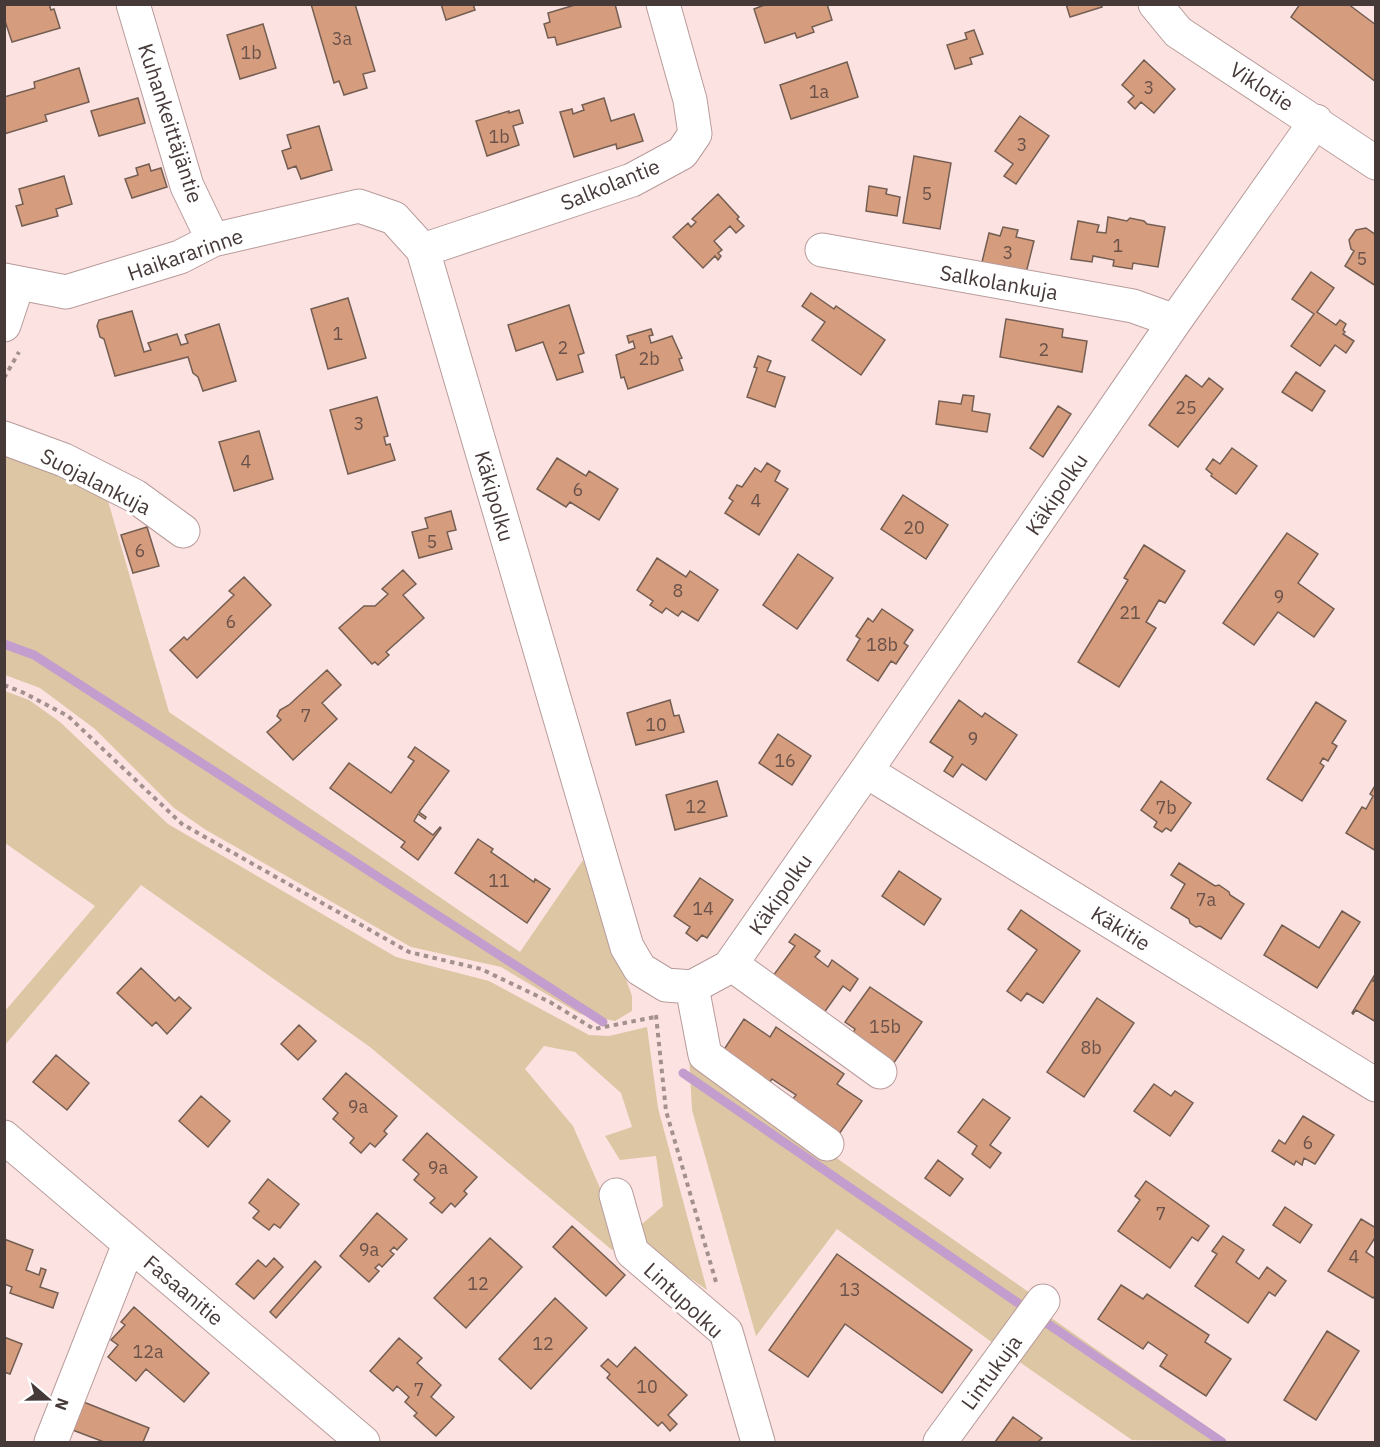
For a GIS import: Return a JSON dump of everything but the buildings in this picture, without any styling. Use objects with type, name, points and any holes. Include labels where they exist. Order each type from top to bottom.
[{"type":"street","name":"Kuhankeittäjäntie","points":[[133,4],[187,186],[213,240]]},
{"type":"street","name":"Salkolantie","points":[[423,250],[632,180],[682,153],[695,134],[690,100],[663,4]]},
{"type":"street","name":"Viklotie","points":[[1155,4],[1178,32],[1316,121],[1376,163]]},
{"type":"street","name":"Käkipolku","points":[[423,250],[627,947],[640,969],[679,986],[731,964],[1175,321],[1316,121]]},
{"type":"street","name":"Haikararinne","points":[[11,282],[66,292],[180,257],[213,240],[359,206],[394,218],[423,250]]},
{"type":"street","name":"Salkolankuja","points":[[822,250],[1133,306],[1175,321]]},
{"type":"street","points":[[4,325],[11,282]]},
{"type":"street","name":"Suojalankuja","points":[[4,438],[64,460],[135,496],[183,531]]},
{"type":"street","name":"Käkitie","points":[[866,771],[1376,1085]]},
{"type":"street","points":[[731,964],[880,1072]]},
{"type":"street","points":[[679,986],[705,1055],[827,1144]]},
{"type":"street","name":"Fasaanitie","points":[[4,1137],[363,1443]]},
{"type":"street","name":"Lintupolku","points":[[616,1195],[632,1252],[726,1332],[758,1443]]},
{"type":"street","points":[[51,1443],[129,1244]]},
{"type":"street","name":"Lintukuja","points":[[940,1443],[1043,1301]]},
{"type":"path","points":[[4,685],[68,716],[182,824],[409,952],[481,969],[550,1002],[594,1029],[655,1017],[679,986]]},
{"type":"path","points":[[655,1017],[666,1111],[722,1303],[726,1332]]},
{"type":"shaded area","points":[[4,451],[106,494],[169,712],[520,952],[583,860],[632,996],[632,1011],[615,1021],[580,1014],[501,967],[411,947],[206,830],[174,808],[95,729],[40,688],[5,675]]},
{"type":"shaded area","points":[[5,691],[29,700],[60,722],[168,824],[396,957],[489,981],[589,1035],[609,1036],[647,1027],[658,1108],[707,1290],[642,1244],[635,1230],[663,1206],[656,1156],[620,1160],[605,1136],[632,1127],[621,1093],[575,1052],[544,1046],[525,1069],[573,1126],[624,1243],[612,1250],[370,1047],[141,885],[5,1045],[5,1011],[95,906],[5,843]]},
{"type":"shaded area","points":[[689,1055],[1030,1293],[997,1346],[837,1229],[756,1336],[692,1110]]},
{"type":"shaded area","points":[[1050,1317],[1216,1433],[1212,1441],[1132,1440],[1018,1361]]},
{"type":"waterway","points":[[4,644],[34,655],[603,1022]]},
{"type":"waterway","points":[[683,1073],[1018,1303]]},
{"type":"waterway","points":[[1045,1322],[1222,1442]]}]
